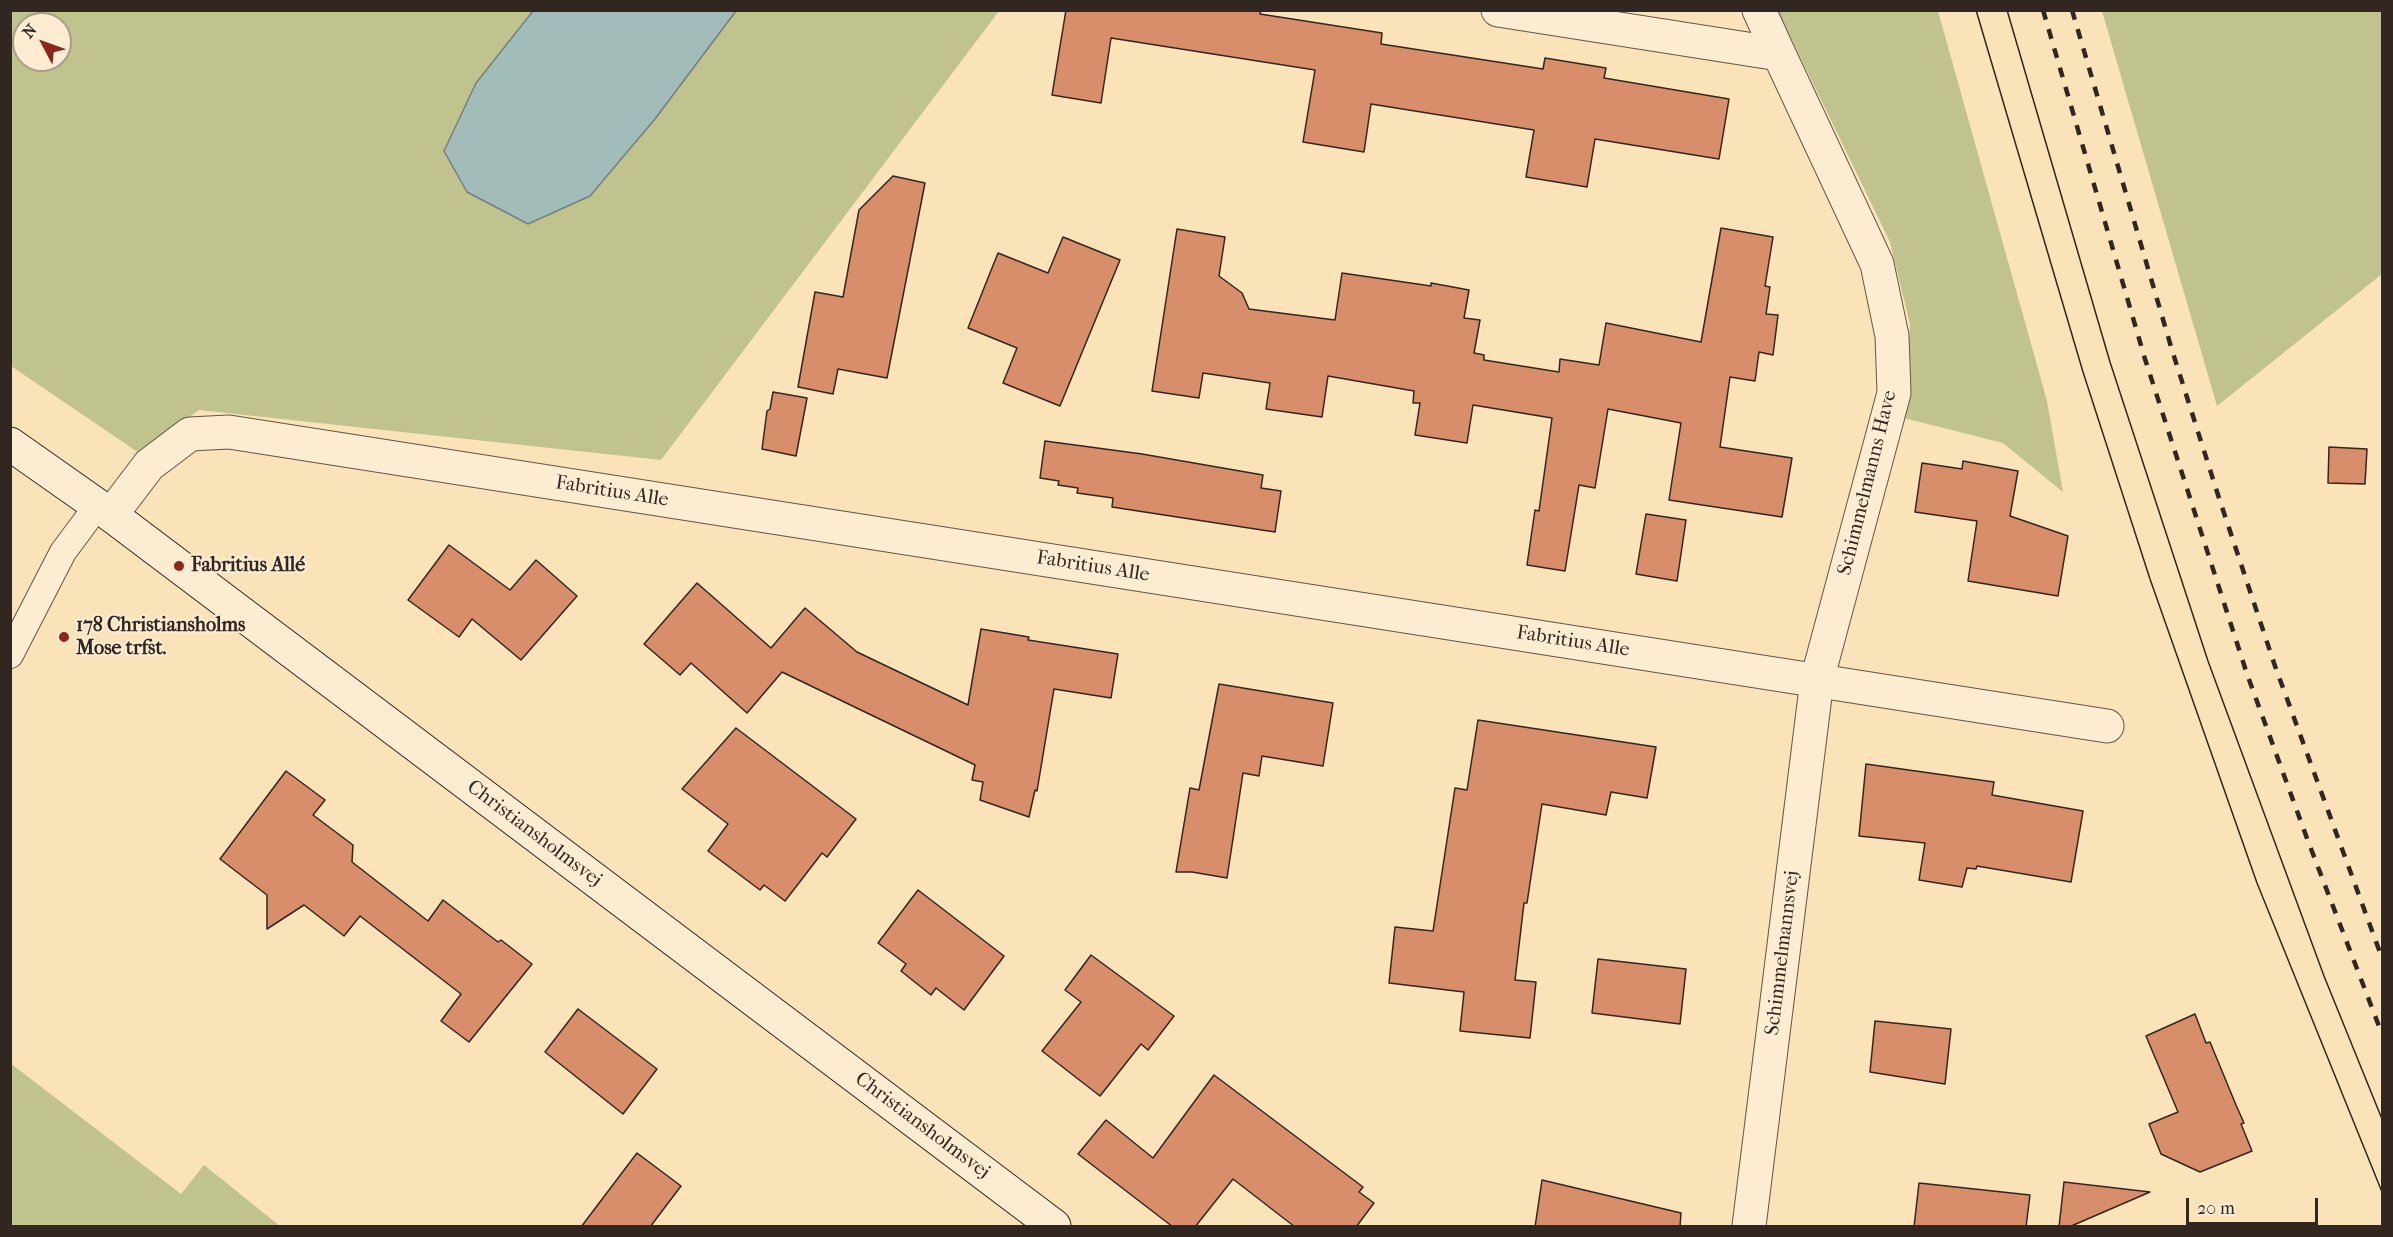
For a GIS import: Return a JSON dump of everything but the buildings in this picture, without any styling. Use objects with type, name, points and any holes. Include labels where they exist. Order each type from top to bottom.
[{"type":"street","points":[[1498,10],[1779,54]]},
{"type":"street","name":"Schimmelmanns Have","points":[[1759,10],[1877,264],[1892,336],[1894,393],[1817,680]]},
{"type":"street","name":"Fabritius Alle","points":[[105,510],[149,465],[190,434],[229,432],[2107,726]]},
{"type":"street","name":"Christiansholmsvej","points":[[10,444],[105,510],[1054,1227]]},
{"type":"street","name":"Schimmelmannsvej","points":[[1749,1227],[1817,680]]},
{"type":"lane","points":[[10,655],[63,552],[105,510]]},
{"type":"green space","points":[[10,11],[999,11],[661,460],[199,410],[139,453],[11,366]]},
{"type":"green space","points":[[1778,11],[1938,11],[2047,401],[2063,492],[2003,443],[1904,418],[1910,324],[1890,242]]},
{"type":"green space","points":[[2102,11],[2382,11],[2382,274],[2217,406]]},
{"type":"green space","points":[[10,1063],[181,1194],[204,1165],[280,1226],[11,1226]]},
{"type":"water","points":[[533,11],[736,11],[655,119],[590,196],[528,224],[467,192],[444,151],[476,83]]},
{"type":"tram line","points":[[1976,10],[2083,372],[2150,579],[2257,883],[2382,1192]]},
{"type":"tram line","points":[[2007,10],[2110,362],[2208,661],[2324,976],[2382,1119]]},
{"type":"railway","points":[[2043,10],[2145,359],[2247,674],[2382,1034]]},
{"type":"railway","points":[[2072,10],[2172,350],[2219,498],[2275,666],[2382,958]]},
{"type":"place","name":"Fabritius Allé","points":[[179,566]]},
{"type":"place","name":"178 Christiansholms Mose trfst.","points":[[64,637]]}]
